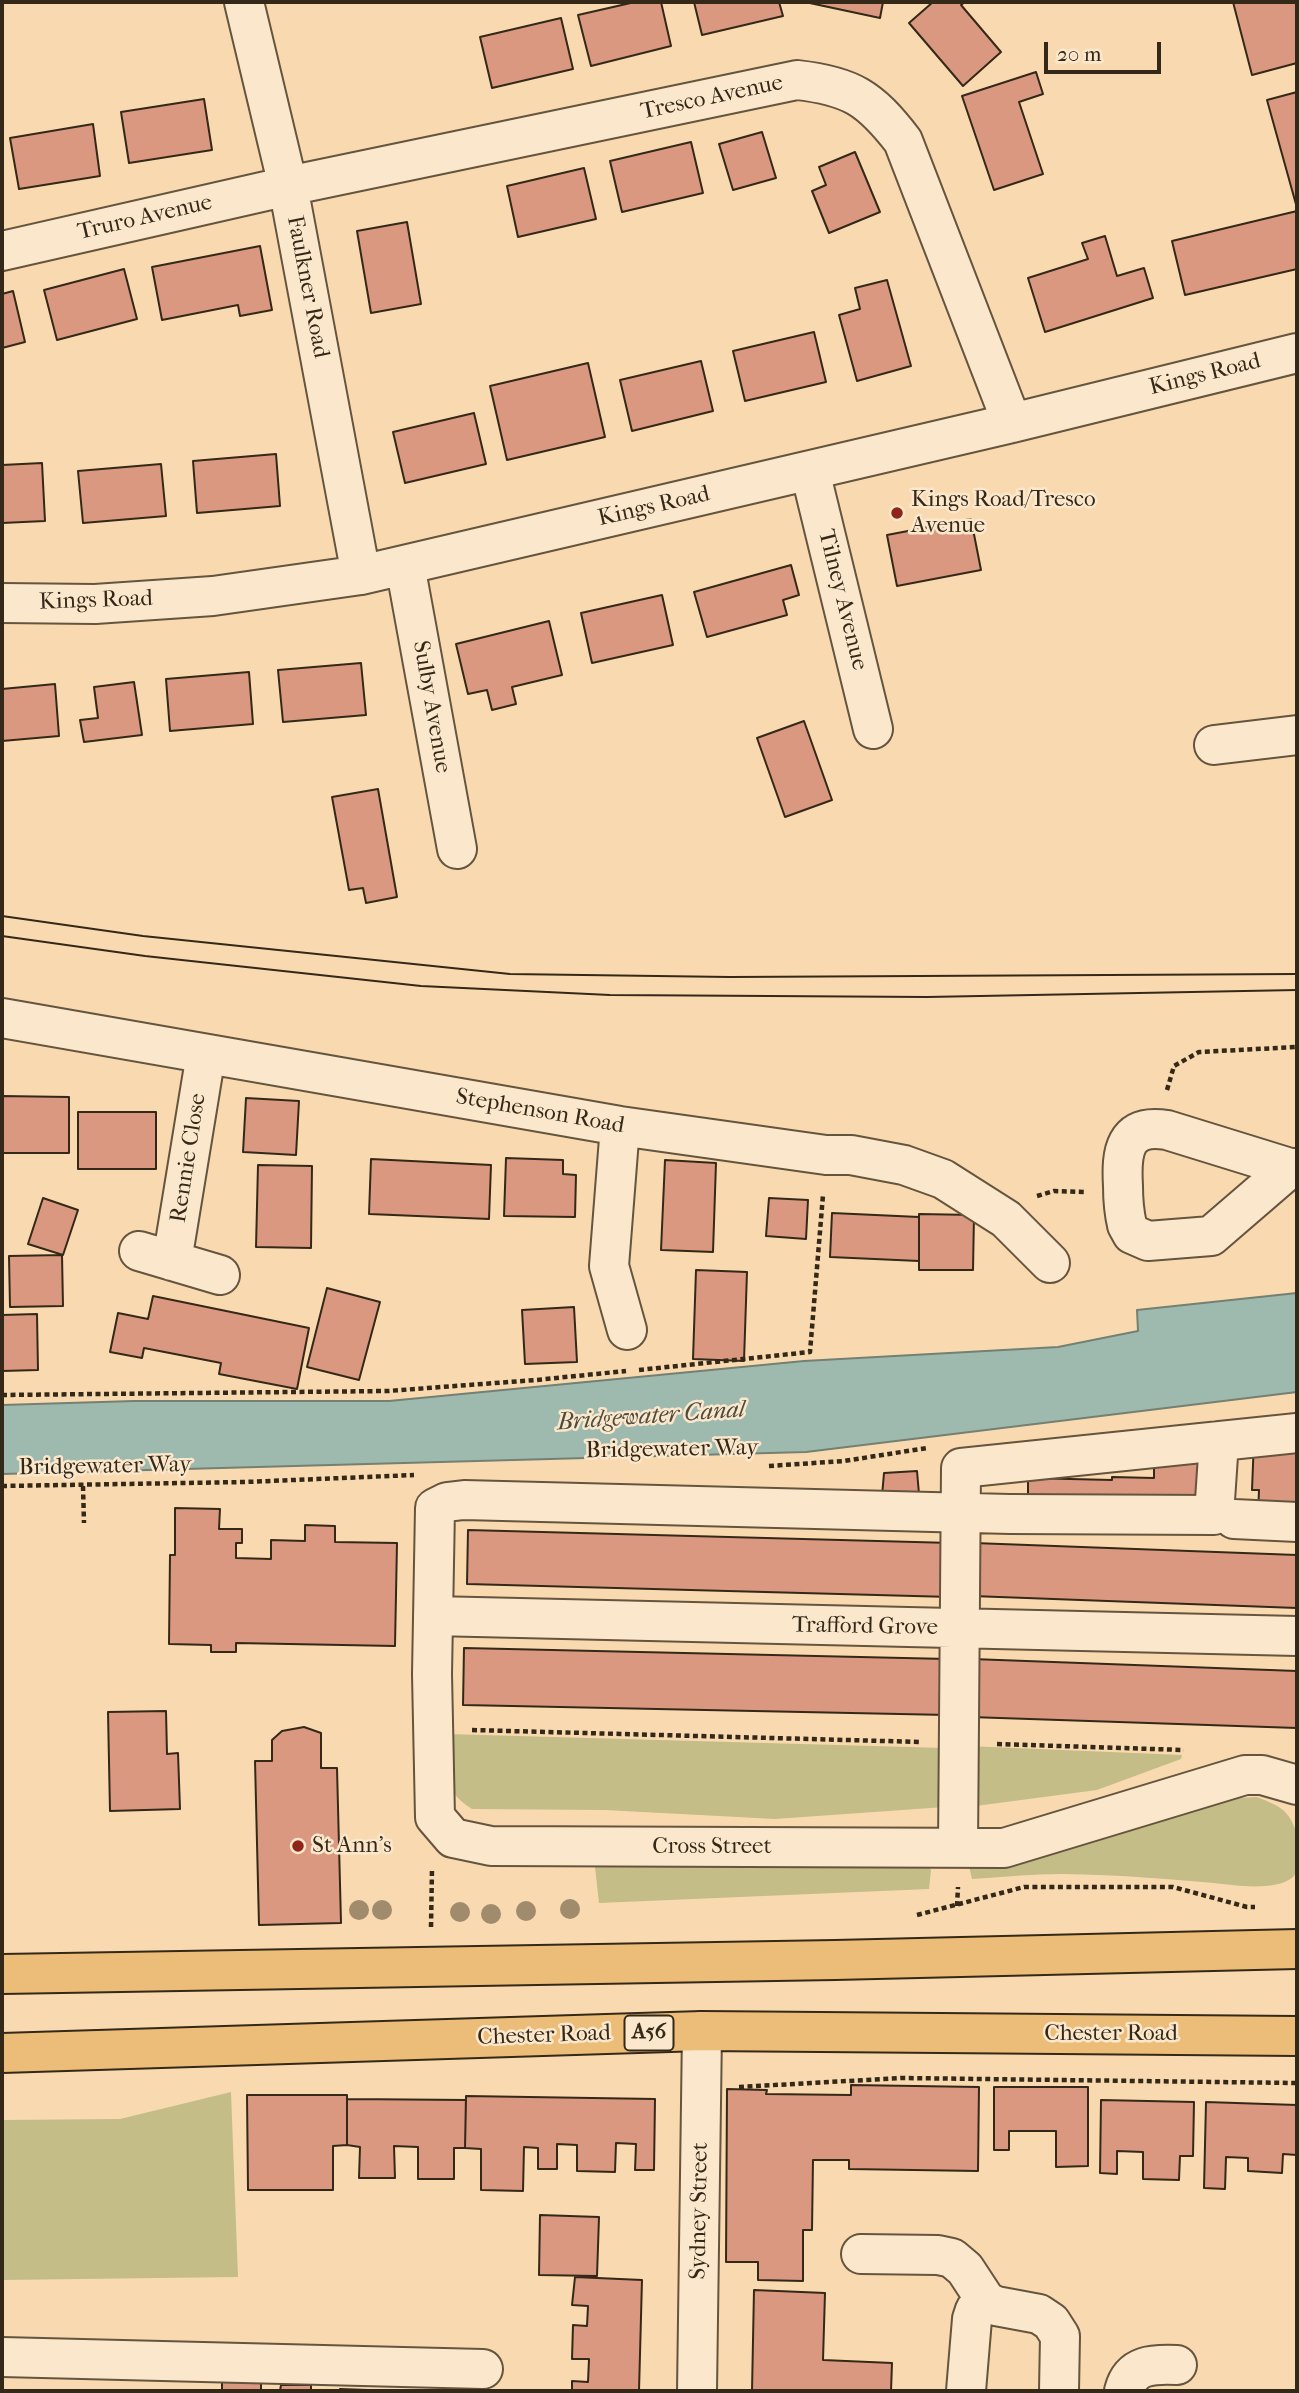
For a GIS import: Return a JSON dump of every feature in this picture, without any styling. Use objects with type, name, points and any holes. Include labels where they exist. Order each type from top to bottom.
[{"type":"highway","points":[[2,1974],[1297,1949]]},
{"type":"highway","name":"Chester Road","points":[[2,2053],[702,2031],[1297,2036]]},
{"type":"street","name":"Faulkner Road","points":[[244,2],[288,186],[361,575]]},
{"type":"street","name":"Tresco Avenue","points":[[288,186],[797,80],[828,84],[858,95],[882,115],[903,141],[1012,423]]},
{"type":"street","name":"Truro Avenue","points":[[2,251],[288,186]]},
{"type":"street","name":"Kings Road","points":[[2,603],[95,604],[200,597],[361,575],[810,471],[1297,353]]},
{"type":"street","name":"Tilney Avenue","points":[[810,471],[873,729]]},
{"type":"street","name":"Sulby Avenue","points":[[405,565],[457,849]]},
{"type":"street","points":[[1214,745],[1297,736]]},
{"type":"street","name":"Stephenson Road","points":[[2,1018],[620,1126],[826,1155],[851,1155],[904,1165],[943,1179],[1006,1219],[1050,1263]]},
{"type":"street","name":"Rennie Close","points":[[206,1054],[155,1256],[220,1275]]},
{"type":"street","points":[[620,1126],[609,1266],[627,1330]]},
{"type":"street","points":[[1156,1128],[1294,1168],[1220,1231],[1202,1238],[1147,1241],[1132,1234],[1127,1225],[1121,1160],[1124,1149],[1136,1135],[1156,1128]]},
{"type":"street","points":[[958,1847],[961,1511],[947,1458],[1219,1441],[1297,1433]]},
{"type":"street","points":[[428,1491],[447,1502],[464,1500],[1010,1514],[1214,1514],[1219,1441]]},
{"type":"street","points":[[428,1491],[433,1616],[435,1817],[453,1838]]},
{"type":"street","points":[[1234,1519],[1297,1522]]},
{"type":"street","name":"Trafford Grove","points":[[433,1616],[1297,1636]]},
{"type":"street","name":"Cross Street","points":[[453,1838],[491,1846],[1004,1848],[1245,1775],[1262,1774],[1297,1785]]},
{"type":"street","name":"Sydney Street","points":[[697,2391],[702,2031]]},
{"type":"street","points":[[861,2254],[938,2255],[952,2259],[965,2269],[986,2301],[996,2306],[1039,2314],[1051,2322],[1060,2336],[1059,2391]]},
{"type":"street","points":[[966,2391],[972,2319],[975,2310],[986,2301]]},
{"type":"street","points":[[2,2357],[205,2377],[483,2369]]},
{"type":"street","points":[[1124,2391],[1134,2372],[1150,2363],[1177,2365]]},
{"type":"path","points":[[1156,1128],[1174,1066],[1199,1052],[1297,1047]]},
{"type":"path","points":[[2,1395],[388,1391],[536,1380],[810,1352],[826,1155]]},
{"type":"path","points":[[1006,1219],[1020,1202],[1054,1191],[1123,1192]]},
{"type":"path","name":"Bridgewater Way","points":[[766,1466],[947,1458]]},
{"type":"path","name":"Bridgewater Way","points":[[2,1486],[428,1491]]},
{"type":"path","points":[[83,1486],[84,1522]]},
{"type":"path","points":[[433,1729],[1206,1751],[1226,1781]]},
{"type":"path","points":[[429,1967],[432,1858],[453,1838]]},
{"type":"path","points":[[909,1916],[1024,1887],[1173,1887],[1247,1907],[1259,1907]]},
{"type":"path","points":[[702,2124],[740,2086],[902,2078],[1297,2083]]},
{"type":"shaded area","points":[[447,1734],[944,1748],[945,1807],[775,1819],[605,1810],[472,1809],[461,1801],[449,1785],[446,1768]]},
{"type":"shaded area","points":[[967,1746],[1182,1755],[1181,1759],[1097,1790],[968,1807]]},
{"type":"shaded area","points":[[1257,1797],[1285,1812],[1295,1829],[1298,1853],[1296,1873],[1282,1883],[1247,1886],[1062,1874],[972,1879],[968,1862],[1217,1799]]},
{"type":"shaded area","points":[[594,1858],[923,1861],[931,1870],[929,1889],[599,1903]]},
{"type":"shaded area","points":[[231,2092],[238,2277],[2,2280],[2,2120],[120,2119]]},
{"type":"water","name":"Bridgewater Canal","points":[[1297,1293],[1297,1392],[806,1452],[2,1474],[2,1405],[134,1401],[389,1401],[804,1361],[1058,1347],[1138,1331],[1137,1310]]},
{"type":"building","points":[[635,2],[661,2],[671,46],[591,66],[578,15]]},
{"type":"building","points":[[694,2],[779,2],[783,16],[702,35]]},
{"type":"building","points":[[805,2],[883,2],[880,18]]},
{"type":"building","points":[[933,2],[965,2],[961,5],[1001,52],[963,86],[909,23]]},
{"type":"building","points":[[1233,2],[1297,2],[1297,63],[1252,75]]},
{"type":"building","points":[[561,18],[573,69],[492,88],[480,37]]},
{"type":"building","points":[[1036,72],[1043,94],[1019,102],[1043,174],[994,190],[962,96]]},
{"type":"building","points":[[1297,92],[1297,208],[1267,100]]},
{"type":"building","points":[[204,99],[212,150],[129,163],[121,112]]},
{"type":"building","points":[[93,124],[100,176],[19,189],[10,138]]},
{"type":"building","points":[[762,132],[776,178],[733,190],[719,144]]},
{"type":"building","points":[[691,142],[703,193],[622,212],[610,161]]},
{"type":"building","points":[[855,152],[880,212],[829,233],[812,191],[826,185],[819,167]]},
{"type":"building","points":[[584,168],[596,219],[518,237],[507,186]]},
{"type":"building","points":[[1297,211],[1297,269],[1185,295],[1172,241]]},
{"type":"building","points":[[407,222],[421,304],[371,313],[357,231]]},
{"type":"building","points":[[1105,236],[1117,276],[1144,268],[1153,298],[1045,332],[1028,278],[1088,259],[1082,243]]},
{"type":"building","points":[[260,246],[272,310],[240,316],[238,305],[162,320],[152,267]]},
{"type":"building","points":[[124,269],[137,319],[57,340],[44,290]]},
{"type":"building","points":[[887,280],[911,366],[857,381],[839,315],[860,309],[855,288]]},
{"type":"building","points":[[13,291],[25,342],[2,348],[2,294]]},
{"type":"building","points":[[814,332],[826,382],[745,401],[733,351]]},
{"type":"building","points":[[701,361],[713,411],[632,431],[620,380]]},
{"type":"building","points":[[588,363],[605,437],[507,460],[490,386]]},
{"type":"building","points":[[474,413],[486,464],[405,483],[393,432]]},
{"type":"building","points":[[276,454],[280,506],[197,513],[193,461]]},
{"type":"building","points":[[42,463],[45,521],[2,523],[2,465]]},
{"type":"building","points":[[161,464],[166,516],[83,523],[78,471]]},
{"type":"building","points":[[971,519],[981,570],[897,586],[887,535]]},
{"type":"building","points":[[791,565],[799,595],[783,600],[787,615],[707,637],[694,592]]},
{"type":"building","points":[[662,595],[673,645],[592,663],[581,613]]},
{"type":"building","points":[[549,621],[562,675],[512,687],[516,704],[492,710],[487,690],[468,694],[456,644]]},
{"type":"building","points":[[361,663],[366,715],[283,722],[278,670]]},
{"type":"building","points":[[249,672],[253,724],[170,731],[166,679]]},
{"type":"building","points":[[134,682],[142,735],[84,742],[80,720],[98,718],[94,687]]},
{"type":"building","points":[[55,684],[59,736],[2,741],[2,689]]},
{"type":"building","points":[[804,721],[832,800],[785,817],[757,738]]},
{"type":"building","points":[[378,789],[397,897],[366,903],[363,888],[349,890],[332,797]]},
{"type":"building","points":[[2,1096],[69,1097],[69,1153],[2,1153]]},
{"type":"building","points":[[246,1098],[299,1101],[296,1155],[243,1152]]},
{"type":"building","points":[[78,1112],[156,1112],[156,1169],[78,1169]]},
{"type":"building","points":[[506,1158],[563,1160],[563,1174],[576,1175],[575,1217],[504,1216]]},
{"type":"building","points":[[371,1159],[491,1165],[489,1219],[369,1214]]},
{"type":"building","points":[[665,1160],[716,1163],[713,1252],[661,1250]]},
{"type":"building","points":[[258,1165],[312,1166],[311,1248],[256,1247]]},
{"type":"building","points":[[43,1198],[78,1210],[63,1255],[28,1244]]},
{"type":"building","points":[[769,1198],[808,1200],[806,1239],[766,1236]]},
{"type":"building","points":[[832,1213],[919,1217],[919,1261],[830,1257]]},
{"type":"building","points":[[919,1214],[974,1215],[973,1270],[919,1270]]},
{"type":"building","points":[[62,1255],[63,1306],[10,1307],[9,1256]]},
{"type":"building","points":[[696,1270],[747,1272],[744,1361],[693,1359]]},
{"type":"building","points":[[327,1288],[380,1302],[359,1380],[307,1367]]},
{"type":"building","points":[[153,1296],[309,1328],[297,1389],[219,1374],[221,1363],[144,1348],[142,1358],[110,1352],[118,1313],[148,1319]]},
{"type":"building","points":[[574,1307],[577,1362],[525,1364],[522,1310]]},
{"type":"building","points":[[37,1314],[38,1370],[2,1371],[2,1315]]},
{"type":"building","points":[[1297,1437],[1297,1515],[1258,1514],[1259,1490],[1252,1490],[1254,1439]]},
{"type":"building","points":[[1154,1450],[1202,1450],[1201,1508],[1028,1504],[1028,1478],[1154,1478]]},
{"type":"building","points":[[917,1471],[919,1494],[882,1496],[884,1473]]},
{"type":"building","points":[[175,1508],[220,1509],[219,1529],[242,1529],[242,1543],[236,1543],[236,1558],[271,1559],[271,1540],[305,1541],[305,1525],[335,1526],[335,1542],[397,1543],[395,1646],[236,1643],[236,1652],[211,1652],[211,1645],[169,1644],[170,1555],[175,1555]]},
{"type":"building","points":[[468,1530],[952,1543],[951,1597],[467,1584]]},
{"type":"building","points":[[974,1543],[1297,1555],[1297,1608],[972,1596]]},
{"type":"building","points":[[464,1648],[948,1659],[948,1715],[463,1705]]},
{"type":"building","points":[[972,1659],[1297,1671],[1297,1728],[970,1717]]},
{"type":"building","points":[[166,1711],[167,1754],[178,1753],[180,1809],[110,1811],[108,1712]]},
{"type":"building","name":"St Ann's","points":[[304,1727],[321,1733],[321,1768],[337,1768],[341,1923],[259,1925],[255,1761],[272,1761],[272,1740],[282,1731]]},
{"type":"building","points":[[851,2085],[979,2087],[978,2171],[849,2169],[849,2160],[813,2160],[812,2230],[803,2230],[803,2281],[758,2280],[758,2262],[726,2262],[727,2089],[767,2090],[766,2094],[851,2095]]},
{"type":"building","points":[[994,2087],[1088,2087],[1088,2166],[1056,2167],[1056,2131],[1009,2131],[1009,2150],[994,2150]]},
{"type":"building","points":[[247,2095],[347,2095],[347,2145],[333,2146],[333,2190],[248,2190]]},
{"type":"building","points":[[466,2096],[655,2099],[654,2170],[635,2170],[636,2144],[616,2143],[615,2172],[577,2171],[577,2145],[557,2144],[557,2169],[538,2169],[538,2148],[524,2147],[523,2191],[481,2190],[481,2149],[465,2148]]},
{"type":"building","points":[[347,2099],[466,2100],[465,2148],[454,2148],[454,2179],[418,2179],[418,2147],[394,2146],[395,2178],[359,2178],[360,2147],[347,2145]]},
{"type":"building","points":[[1101,2100],[1194,2102],[1193,2156],[1180,2156],[1179,2180],[1143,2179],[1143,2152],[1117,2151],[1117,2174],[1100,2173]]},
{"type":"building","points":[[1206,2102],[1297,2105],[1297,2155],[1283,2154],[1282,2173],[1248,2171],[1248,2158],[1226,2157],[1225,2189],[1204,2188]]},
{"type":"building","points":[[540,2215],[599,2217],[597,2276],[539,2275]]},
{"type":"building","points":[[575,2277],[642,2280],[639,2391],[572,2391],[572,2381],[588,2382],[589,2359],[572,2359],[573,2325],[587,2326],[588,2306],[572,2305]]},
{"type":"building","points":[[754,2290],[825,2293],[823,2360],[892,2363],[891,2391],[752,2391]]},
{"type":"building","points":[[222,2381],[261,2381],[261,2391],[222,2391]]},
{"type":"building","points":[[281,2385],[311,2385],[311,2391],[280,2391]]},
{"type":"building","points":[[368,2390],[368,2391],[340,2391]]},
{"type":"tram line","points":[[2,916],[143,936],[510,974],[730,977],[1297,974]]},
{"type":"tram line","points":[[2,936],[145,956],[421,986],[610,995],[927,997],[1297,990]]},
{"type":"place","name":"Kings Road/Tresco Avenue","points":[[897,513]]},
{"type":"place","name":"St Ann's","points":[[298,1846]]}]
